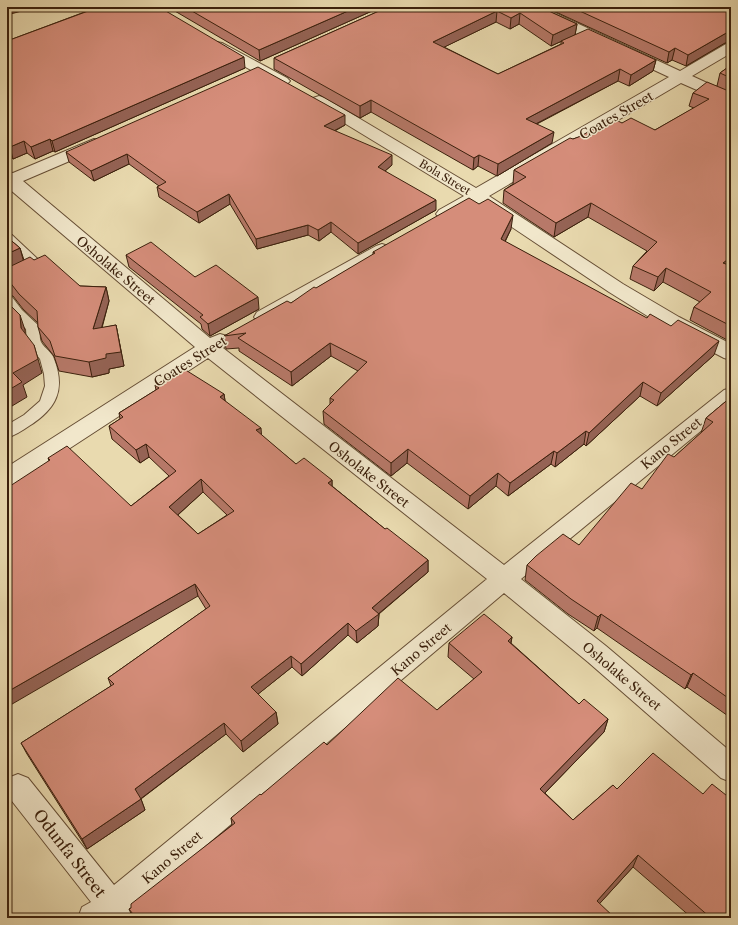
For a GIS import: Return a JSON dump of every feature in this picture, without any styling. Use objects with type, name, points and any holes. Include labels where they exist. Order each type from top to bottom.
[{"type":"street","points":[[530,7],[582,37],[682,77],[731,100]]},
{"type":"street","name":"Bola Street","points":[[207,39],[260,70],[299,90],[477,196],[623,292],[672,322],[731,353]]},
{"type":"street","name":"Coates Street","points":[[429,224],[731,47]]},
{"type":"street","points":[[8,180],[110,137]]},
{"type":"street","name":"Osholake Street","points":[[8,180],[209,348],[504,579],[597,654],[731,769]]},
{"type":"street","name":"Coates Street","points":[[7,478],[209,348],[394,243]]},
{"type":"street","name":"Kano Street","points":[[109,914],[504,579],[731,395]]},
{"type":"street","name":"Odunfa Street","points":[[18,787],[109,914]]},
{"type":"lane","points":[[7,238],[36,264],[7,278]]},
{"type":"lane","points":[[7,300],[33,327],[34,342],[46,358],[51,372],[52,388],[49,399],[40,412],[7,432]]},
{"type":"building","points":[[99,7],[159,7],[244,57],[52,141],[50,139],[31,147],[24,141],[10,147],[7,144],[7,41]]},
{"type":"building","points":[[185,7],[357,7],[259,50]]},
{"type":"building","points":[[388,7],[540,7],[577,24],[553,35],[520,13],[511,18],[497,11],[433,42],[498,74],[564,43],[561,41],[588,29],[656,60],[631,75],[620,69],[526,119],[554,132],[498,164],[479,155],[474,158],[371,100],[360,106],[274,58]]},
{"type":"building","points":[[571,7],[731,7],[731,31],[688,55],[675,48],[669,52]]},
{"type":"building","points":[[731,65],[731,78],[720,73]]},
{"type":"building","points":[[258,67],[345,115],[324,126],[392,155],[378,167],[436,200],[358,243],[331,222],[318,230],[308,225],[256,239],[229,194],[197,212],[157,187],[166,182],[127,154],[91,171],[66,152]]},
{"type":"building","points":[[707,82],[731,92],[731,257],[723,263],[731,266],[731,326],[694,307],[711,292],[666,268],[658,277],[633,266],[657,242],[591,203],[556,223],[504,190],[526,177],[514,170],[570,138],[573,139],[581,136],[612,118],[622,123],[631,118],[655,130],[709,99],[693,93]]},
{"type":"building","points":[[469,198],[479,204],[488,199],[513,215],[501,239],[647,318],[650,314],[671,326],[678,320],[719,341],[661,393],[643,382],[589,433],[586,431],[557,453],[554,451],[510,483],[498,473],[470,496],[408,449],[391,463],[323,411],[334,400],[330,398],[367,362],[330,343],[291,372],[238,338],[246,333],[224,336],[287,301],[291,303],[314,287],[316,288],[375,253],[373,252]]},
{"type":"building","points":[[7,237],[20,248],[7,254]]},
{"type":"building","points":[[151,242],[195,277],[216,265],[258,297],[208,324],[200,317],[203,315],[126,255]]},
{"type":"building","points":[[45,255],[80,286],[106,287],[93,329],[116,325],[121,352],[106,354],[106,358],[89,362],[55,356],[50,341],[38,327],[37,311],[19,294],[9,281],[7,281],[7,268],[30,257],[34,260]]},
{"type":"building","points":[[7,302],[20,315],[21,328],[34,345],[38,359],[13,373],[22,382],[7,391]]},
{"type":"building","points":[[184,369],[224,394],[220,397],[261,428],[256,430],[296,464],[304,458],[332,480],[328,483],[385,529],[387,528],[428,560],[372,608],[379,614],[356,631],[348,623],[301,664],[291,656],[251,687],[276,712],[241,741],[224,723],[135,789],[141,799],[82,839],[21,743],[114,684],[108,678],[210,606],[195,584],[7,692],[7,488],[50,460],[48,458],[67,446],[131,506],[176,471],[146,444],[136,450],[109,426],[123,417],[119,413],[159,388],[155,385]],"holes":[[[201,479],[234,511],[198,534],[169,507]]]},
{"type":"building","points":[[731,397],[731,700],[693,673],[691,675],[601,614],[598,617],[571,599],[527,565],[563,534],[579,545],[631,483],[642,489],[668,454],[674,457],[713,422],[706,418]]},
{"type":"building","points":[[484,614],[512,637],[508,641],[579,704],[584,699],[608,719],[540,789],[573,820],[613,785],[617,789],[653,753],[703,794],[712,784],[731,799],[731,918],[711,918],[638,855],[597,901],[615,918],[136,918],[129,909],[131,908],[131,904],[235,823],[231,818],[324,742],[327,745],[398,678],[437,710],[482,672],[449,643]]}]
